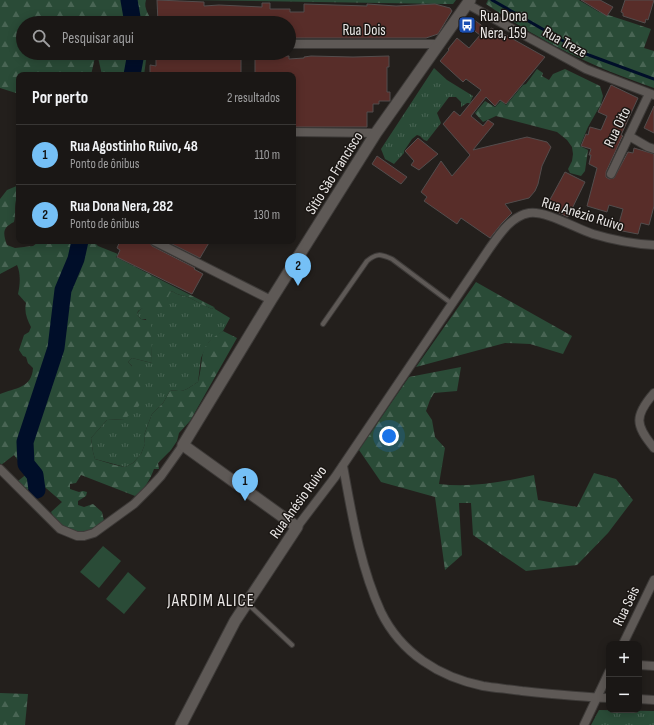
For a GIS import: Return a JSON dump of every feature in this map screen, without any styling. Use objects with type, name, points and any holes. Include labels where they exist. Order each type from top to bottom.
[{"type":"street","name":"Sítio São Francisco","points":[[183,445],[271,300],[376,133],[469,2]]},
{"type":"street","name":"Rua Treze","points":[[469,2],[586,69],[652,95]]},
{"type":"street","name":"Rua Dois","points":[[296,44],[439,44]]},
{"type":"street","name":"Rua Oito","points":[[611,174],[629,136],[652,95]]},
{"type":"street","points":[[296,132],[376,133]]},
{"type":"street","points":[[629,136],[648,147],[654,148]]},
{"type":"street","name":"Rua Anézio Ruivo","points":[[452,304],[489,249],[507,226],[517,218],[528,213],[538,212],[592,233],[612,239],[634,244],[654,244]]},
{"type":"street","points":[[160,244],[271,300]]},
{"type":"street","name":"Rua Anésio Ruivo","points":[[181,725],[235,621],[297,527],[342,466],[452,304]]},
{"type":"street","points":[[654,393],[646,402],[641,411],[640,420],[640,428],[654,448]]},
{"type":"street","points":[[0,469],[60,529],[77,536],[84,536],[94,533],[134,504],[161,476],[183,445],[297,527]]},
{"type":"street","points":[[342,466],[357,537],[369,579],[382,612],[397,636],[411,652],[437,670],[454,678],[483,686],[538,693],[606,698]]},
{"type":"street","name":"Rua Seis","points":[[624,641],[654,580]]},
{"type":"street","points":[[642,665],[654,666]]},
{"type":"street","points":[[584,725],[606,677]]},
{"type":"street","points":[[642,699],[654,700]]},
{"type":"lane","points":[[323,324],[367,261],[375,255],[381,255],[392,259],[452,304]]},
{"type":"lane","points":[[247,603],[292,645]]},
{"type":"green space","points":[[0,0],[122,0],[125,16],[16,16],[16,60],[94,60],[92,72],[16,72],[16,93],[0,88]]},
{"type":"green space","points":[[134,0],[146,0],[145,6],[149,16],[136,16]]},
{"type":"green space","points":[[187,0],[456,0],[453,4],[444,4]]},
{"type":"green space","points":[[488,0],[579,0],[599,12],[651,29],[644,48],[654,51],[654,88],[596,66],[548,42],[486,4]]},
{"type":"green space","points":[[99,60],[132,60],[131,72],[101,72]]},
{"type":"green space","points":[[139,60],[146,60],[144,72],[138,72]]},
{"type":"green space","points":[[434,68],[447,80],[473,96],[470,103],[467,103],[461,107],[461,102],[456,97],[449,97],[437,113],[441,123],[427,141],[417,135],[412,139],[404,153],[394,164],[385,159],[381,149]]},
{"type":"green space","points":[[537,69],[543,73],[542,76],[549,80],[553,74],[565,69],[600,86],[603,96],[601,104],[588,127],[580,146],[588,150],[585,171],[581,176],[570,173],[568,169],[572,161],[572,147],[567,140],[557,132],[496,116],[483,122],[475,113],[485,101],[495,107],[501,101],[506,105],[523,85],[526,84]]},
{"type":"green space","points":[[16,186],[14,222],[7,226],[4,231],[7,245],[15,248],[33,246],[36,244],[96,244],[118,254],[116,257],[214,307],[212,309],[172,291],[168,299],[169,307],[162,312],[143,308],[138,311],[137,315],[141,319],[151,321],[152,363],[132,358],[128,362],[138,373],[142,392],[139,406],[125,419],[107,420],[91,438],[95,459],[125,467],[133,463],[141,454],[145,444],[144,435],[152,414],[163,403],[170,391],[184,390],[198,382],[203,353],[209,342],[223,331],[237,338],[190,421],[179,433],[177,441],[171,450],[158,463],[159,469],[154,469],[146,484],[138,494],[135,496],[81,475],[76,483],[70,484],[70,489],[79,492],[87,492],[86,496],[78,501],[78,505],[84,507],[93,504],[102,512],[104,521],[93,530],[85,533],[75,533],[70,531],[53,516],[51,512],[62,502],[39,482],[26,491],[18,481],[28,473],[14,455],[1,465],[0,463],[0,394],[22,386],[30,380],[33,368],[28,363],[26,357],[23,356],[19,350],[24,335],[29,332],[31,327],[26,315],[26,303],[18,294],[20,280],[17,265],[0,274],[0,199],[7,190]]},
{"type":"green space","points":[[476,282],[572,336],[563,354],[530,344],[505,343],[416,367]]},
{"type":"green space","points":[[172,291],[212,309],[214,307],[230,318],[223,331],[209,342],[205,349],[201,358],[198,382],[184,390],[170,391],[163,403],[152,414],[144,435],[145,444],[141,454],[133,463],[125,467],[95,459],[91,438],[107,420],[125,419],[132,366],[128,362],[132,358],[152,363],[151,345],[146,319],[141,319],[137,315],[138,312],[149,305],[167,301],[168,295]]},
{"type":"green space","points":[[461,367],[457,391],[434,393],[426,411],[432,420],[435,437],[445,448],[439,484],[475,485],[534,475],[538,500],[577,507],[594,473],[616,479],[633,500],[608,533],[577,565],[526,571],[473,535],[471,503],[459,503],[462,555],[445,570],[435,497],[381,482],[359,450],[409,377]]},
{"type":"green space","points":[[103,546],[121,561],[99,588],[80,572]]},
{"type":"green space","points":[[128,572],[146,588],[124,614],[106,599]]},
{"type":"green space","points":[[0,693],[28,694],[25,725],[0,725]]},
{"type":"green space","points":[[599,710],[606,710],[606,713],[642,713],[642,711],[654,711],[654,725],[591,725]]},
{"type":"building","points":[[157,0],[204,2],[204,6],[219,5],[262,7],[262,3],[270,3],[270,9],[290,9],[290,12],[304,12],[304,4],[367,6],[367,4],[396,6],[435,4],[450,8],[452,11],[438,34],[426,38],[296,38],[296,16],[158,16]]},
{"type":"building","points":[[581,0],[600,0],[613,7],[607,16]]},
{"type":"building","points":[[625,0],[654,0],[648,20],[646,19],[645,23],[623,16],[623,13],[621,12]]},
{"type":"building","points":[[473,19],[489,31],[491,28],[504,34],[545,57],[506,104],[500,100],[495,106],[486,97],[471,116],[483,126],[488,120],[494,124],[473,150],[527,137],[547,142],[551,147],[542,166],[535,191],[529,198],[505,204],[512,213],[490,238],[461,218],[457,224],[424,201],[427,197],[421,192],[441,161],[452,176],[470,155],[443,124],[454,111],[460,116],[481,90],[466,79],[463,82],[440,61],[457,38],[469,48],[480,35],[468,26]]},
{"type":"building","points":[[311,56],[389,56],[389,67],[387,67],[387,92],[390,92],[390,101],[379,101],[379,104],[373,104],[373,112],[367,112],[367,127],[296,127],[296,72],[255,72],[255,60],[296,60],[296,59]]},
{"type":"building","points":[[156,60],[241,60],[241,72],[150,72],[150,65],[156,66]]},
{"type":"building","points":[[611,85],[638,98],[621,135],[623,136],[606,172],[606,177],[609,179],[614,178],[628,152],[633,153],[634,148],[654,154],[654,206],[649,225],[641,223],[638,234],[617,230],[623,209],[609,205],[607,212],[587,206],[597,168],[589,164],[591,149],[581,146],[586,134],[588,135],[590,127],[601,130],[607,116],[598,112]]},
{"type":"building","points":[[654,106],[654,133],[644,128]]},
{"type":"building","points":[[418,138],[438,154],[419,170],[411,165],[414,161],[405,151]]},
{"type":"building","points":[[377,156],[407,177],[401,184],[372,164]]},
{"type":"building","points":[[565,172],[585,182],[568,217],[546,207]]},
{"type":"building","points":[[119,244],[151,244],[195,268],[194,269],[203,274],[192,294],[117,257],[120,250],[117,248]]},
{"type":"building","points":[[172,244],[208,244],[200,258]]},
{"type":"waterway","points":[[129,0],[132,16]]},
{"type":"waterway","points":[[492,0],[586,54],[654,79]]},
{"type":"waterway","points":[[133,72],[135,60]]},
{"type":"waterway","points":[[37,490],[35,475],[26,464],[25,442],[56,348],[63,290],[76,259],[79,244]]},
{"type":"place","name":"Rua Dona Nera, 159","points":[[467,25]]},
{"type":"place","name":"Rua Dona Nera, 282","points":[[298,286]]},
{"type":"place","name":"Rua Agostinho Ruivo, 48","points":[[245,501]]},
{"type":"district","name":"JARDIM ALICE","points":[[211,600]]}]
